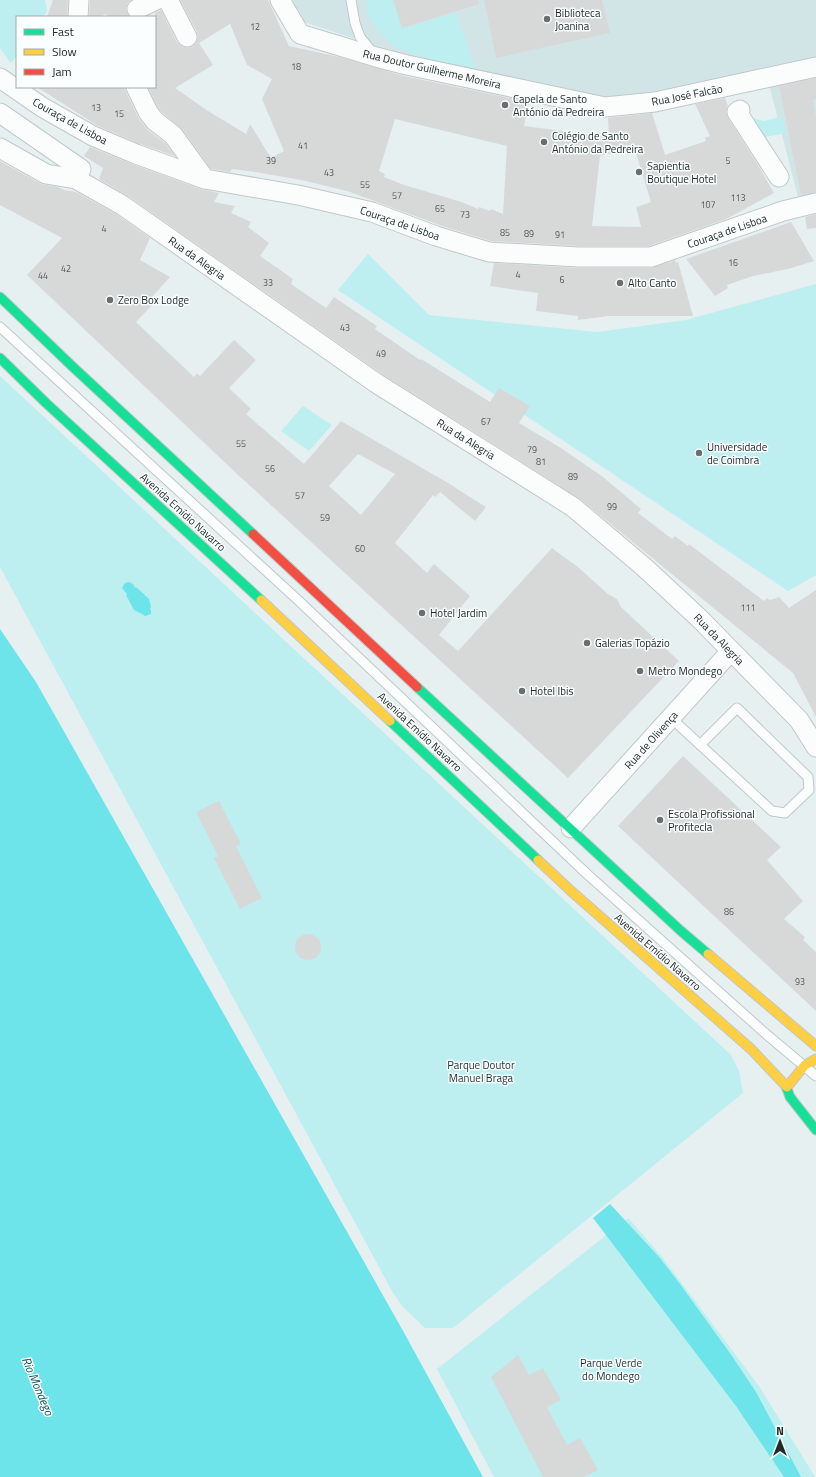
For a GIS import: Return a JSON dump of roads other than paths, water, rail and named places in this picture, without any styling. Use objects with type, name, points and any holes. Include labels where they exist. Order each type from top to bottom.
[{"type":"main road","points":[[0,298],[681,931],[816,1046]]},
{"type":"main road","name":"Avenida Emídio Navarro","points":[[0,358],[46,403],[282,619],[571,892],[751,1048],[787,1087],[790,1097],[816,1130]]},
{"type":"main road","points":[[787,1087],[805,1065],[816,1059]]},
{"type":"street","points":[[78,16],[79,0]]},
{"type":"street","points":[[137,9],[156,0]]},
{"type":"street","points":[[168,0],[187,37]]},
{"type":"street","name":"Rua Doutor Guilherme Moreira","points":[[280,0],[300,34],[376,58],[558,97]]},
{"type":"street","name":"Rua José Falcão","points":[[558,97],[605,107],[655,102],[816,67]]},
{"type":"street","name":"Couraça de Lisboa","points":[[0,78],[42,107],[93,136],[136,154],[205,179],[298,195],[372,212],[436,236],[489,252],[579,257],[651,257],[783,211],[816,203]]},
{"type":"street","points":[[136,88],[148,112],[156,121],[173,135],[205,179]]},
{"type":"street","points":[[740,110],[737,112],[779,177]]},
{"type":"street","points":[[0,113],[80,168],[76,179],[46,174],[0,148]]},
{"type":"street","name":"Rua da Alegria","points":[[76,179],[122,205],[376,383],[573,507],[595,524],[650,572],[699,618],[799,720],[816,747]]},
{"type":"street","name":"Rua de Olivença","points":[[571,828],[731,652]]},
{"type":"lane","points":[[351,0],[355,23],[360,37],[376,58]]},
{"type":"lane","points":[[0,327],[305,607],[587,874],[766,1034],[805,1065],[816,1076]]},
{"type":"lane","points":[[671,718],[700,745],[772,811],[785,813],[809,790],[812,775],[736,708],[700,745]]},
{"type":"water","points":[[129,582],[149,599],[151,614],[145,616],[134,610],[126,595],[127,594],[122,588],[125,583]]},
{"type":"water","name":"Rio Mondego","points":[[0,629],[36,682],[402,1329],[483,1477],[0,1477]]},
{"type":"water","points":[[610,1204],[660,1258],[732,1356],[756,1392],[801,1477],[784,1477],[736,1406],[593,1218]]},
{"type":"place","name":"Biblioteca Joanina","points":[[547,19]]},
{"type":"place","name":"Capela de Santo António da Pedreira","points":[[505,105]]},
{"type":"place","name":"Colégio de Santo António da Pedreira","points":[[544,142]]},
{"type":"place","name":"Sapientia Boutique Hotel","points":[[639,172]]},
{"type":"place","name":"Alto Canto","points":[[620,283]]},
{"type":"place","name":"Zero Box Lodge","points":[[110,300]]},
{"type":"place","name":"Universidade de Coimbra","points":[[699,453]]},
{"type":"place","name":"Hotel Jardim","points":[[422,613]]},
{"type":"place","name":"Galerias Topázio","points":[[587,643]]},
{"type":"place","name":"Metro Mondego","points":[[640,671]]},
{"type":"place","name":"Hotel Ibis","points":[[522,691]]},
{"type":"place","name":"Escola Profissional Profitecla","points":[[660,820]]},
{"type":"park label","name":"Parque Doutor Manuel Braga","points":[[481,1071]]},
{"type":"park label","name":"Parque Verde do Mondego","points":[[611,1369]]}]
